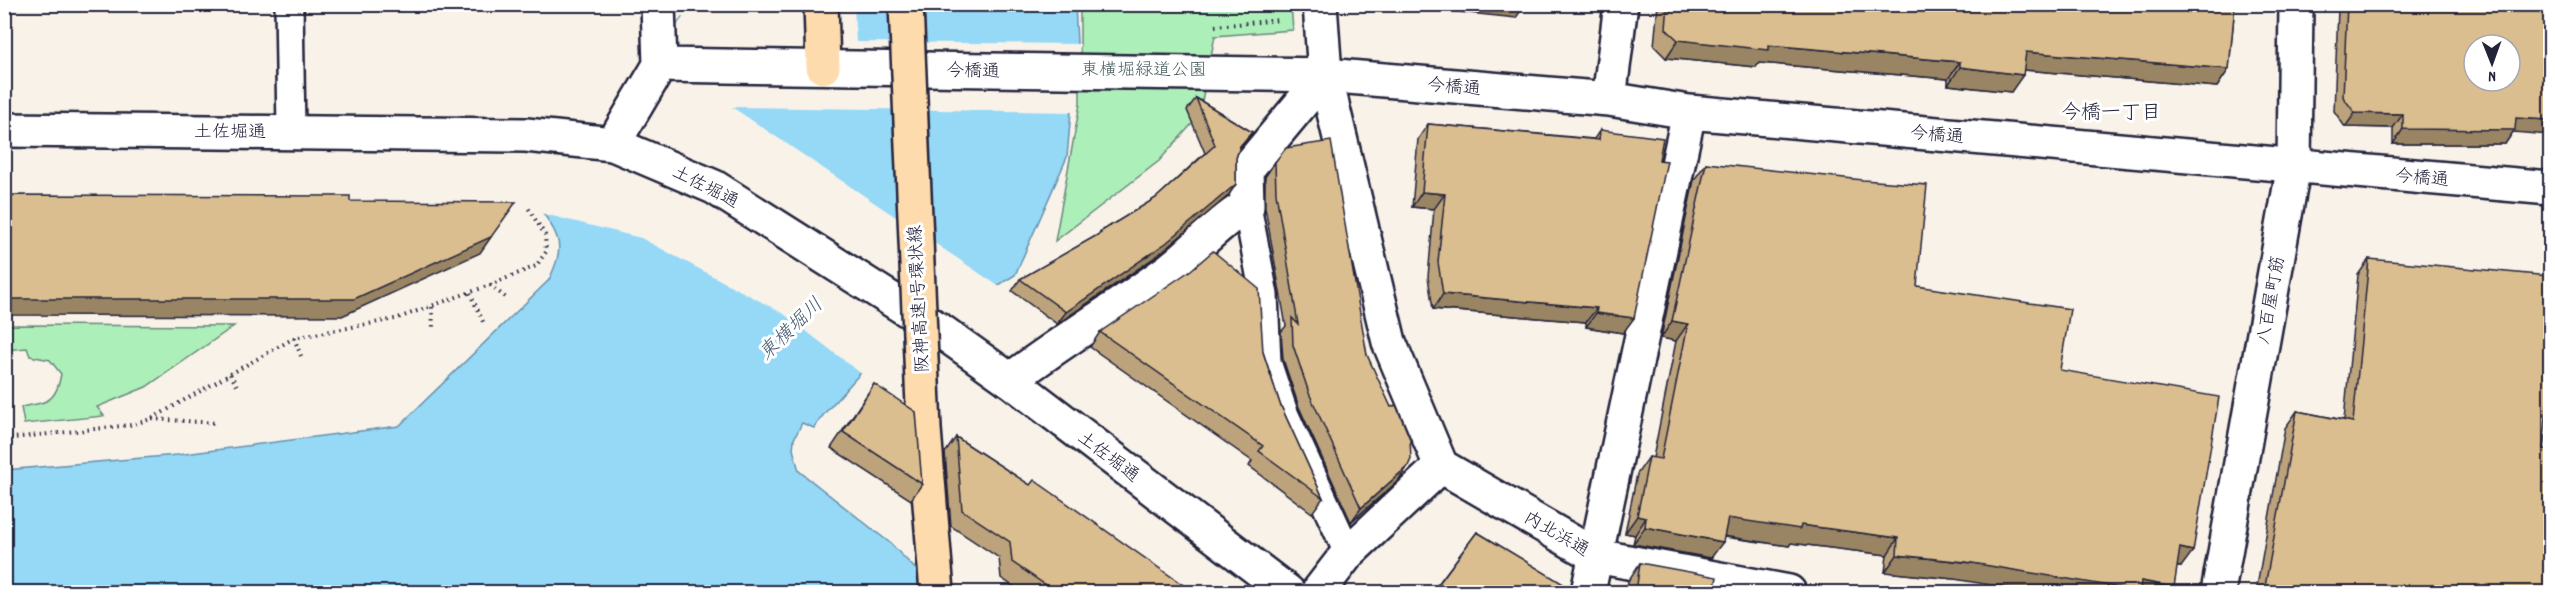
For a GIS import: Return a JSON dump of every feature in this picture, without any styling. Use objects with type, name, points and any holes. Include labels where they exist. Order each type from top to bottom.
[{"type":"highway","points":[[821,4],[824,67]]},
{"type":"highway","name":"阪神高速1号環状線","points":[[906,4],[924,429],[937,592]]},
{"type":"street","points":[[613,144],[660,57],[658,4]]},
{"type":"street","points":[[1318,592],[1348,553],[1441,466],[1389,342],[1325,75],[1320,4]]},
{"type":"street","points":[[1609,99],[1621,4]]},
{"type":"street","name":"八百屋町筋","points":[[2218,592],[2294,165],[2296,4]]},
{"type":"street","name":"今橋通","points":[[660,57],[736,66],[1325,75],[1609,99],[1689,112],[2550,188]]},
{"type":"street","points":[[1010,380],[1060,343],[1170,269],[1229,216],[1247,206],[1246,170],[1325,75]]},
{"type":"street","points":[[1588,592],[1689,112]]},
{"type":"street","name":"土佐堀通","points":[[4,130],[291,131],[549,136],[613,144],[714,187],[941,331],[1010,380],[1288,592]]},
{"type":"street","name":"内北浜通","points":[[1441,466],[1596,556],[1789,592]]},
{"type":"lane","points":[[289,4],[291,131]]},
{"type":"lane","points":[[1247,206],[1263,295],[1267,362],[1284,413],[1348,553]]},
{"type":"path","points":[[1215,26],[1291,19]]},
{"type":"path","points":[[4,439],[130,425],[151,419],[294,338],[395,319],[470,293],[536,266],[546,252],[545,235],[527,206]]},
{"type":"path","points":[[490,285],[506,298]]},
{"type":"path","points":[[470,293],[484,324]]},
{"type":"path","points":[[432,307],[433,327]]},
{"type":"path","points":[[294,338],[302,356]]},
{"type":"path","points":[[230,374],[239,389]]},
{"type":"path","points":[[151,419],[218,423]]},
{"type":"green space","name":"東横堀緑道公園","points":[[1080,5],[1291,5],[1293,30],[1215,36],[1199,116],[1159,161],[1055,241],[1080,104]]},
{"type":"green space","points":[[5,325],[234,326],[146,387],[97,407],[104,416],[24,424],[21,407],[49,400],[56,391],[61,374],[50,360],[30,356],[27,348],[5,350]]},
{"type":"water","name":"東横堀川","points":[[769,4],[1075,5],[1077,42],[1067,157],[1015,275],[865,368],[814,428],[802,423],[794,439],[793,449],[799,471],[890,543],[938,592],[5,592],[5,470],[177,455],[399,426],[549,280],[559,251],[557,237],[541,210],[682,18],[764,9]]},
{"type":"pier","points":[[765,4],[854,5],[856,42],[1080,44],[1074,112],[732,107],[1000,287],[863,375],[784,314],[641,238],[538,211],[640,70],[646,67],[690,8]]},
{"type":"building","points":[[1668,4],[2235,4],[2229,69],[2026,52],[2023,75],[1960,67],[1960,62],[1768,45],[1768,50],[1678,40],[1666,29]]},
{"type":"building","points":[[2347,4],[2550,4],[2550,120],[2516,118],[2515,130],[2403,129],[2403,114],[2355,113],[2343,97]]},
{"type":"building","points":[[1196,98],[1252,132],[1240,146],[1236,158],[1236,184],[1166,243],[1066,312],[1020,279],[1101,233],[1156,198],[1215,145]]},
{"type":"building","points":[[1428,124],[1599,140],[1600,130],[1663,138],[1659,160],[1667,161],[1634,318],[1596,313],[1597,308],[1443,294],[1438,262],[1445,194],[1422,192]]},
{"type":"building","points":[[1331,141],[1367,355],[1391,407],[1396,405],[1410,439],[1411,459],[1408,466],[1361,508],[1309,393],[1293,345],[1292,318],[1298,324],[1276,193],[1275,162],[1286,148]]},
{"type":"building","points":[[1706,163],[1927,185],[1917,286],[2070,309],[2060,370],[2219,397],[2193,551],[2180,548],[2174,587],[2141,581],[2140,591],[1966,562],[1897,555],[1898,538],[1801,525],[1800,529],[1728,518],[1723,542],[1645,527],[1646,518],[1637,516],[1649,457],[1661,459],[1688,324],[1672,321]]},
{"type":"building","points":[[4,195],[350,196],[350,201],[516,202],[491,237],[354,299],[4,299]]},
{"type":"building","points":[[1213,251],[1259,289],[1263,352],[1280,404],[1323,498],[1259,451],[1263,446],[1100,332],[1191,270]]},
{"type":"building","points":[[2369,259],[2550,276],[2550,377],[2543,449],[2550,450],[2550,592],[2264,592],[2297,411],[2353,422]]},
{"type":"building","points":[[874,384],[916,412],[922,484],[843,432]]},
{"type":"building","points":[[956,437],[1030,485],[1034,480],[1193,592],[1056,592],[1012,562],[1010,542],[962,510]]},
{"type":"building","points":[[1477,532],[1576,592],[1447,592],[1437,586]]},
{"type":"building","points":[[1640,563],[1717,577],[1714,592],[1636,592]]},
{"type":"district","name":"今橋一丁目","points":[[2111,111]]}]
